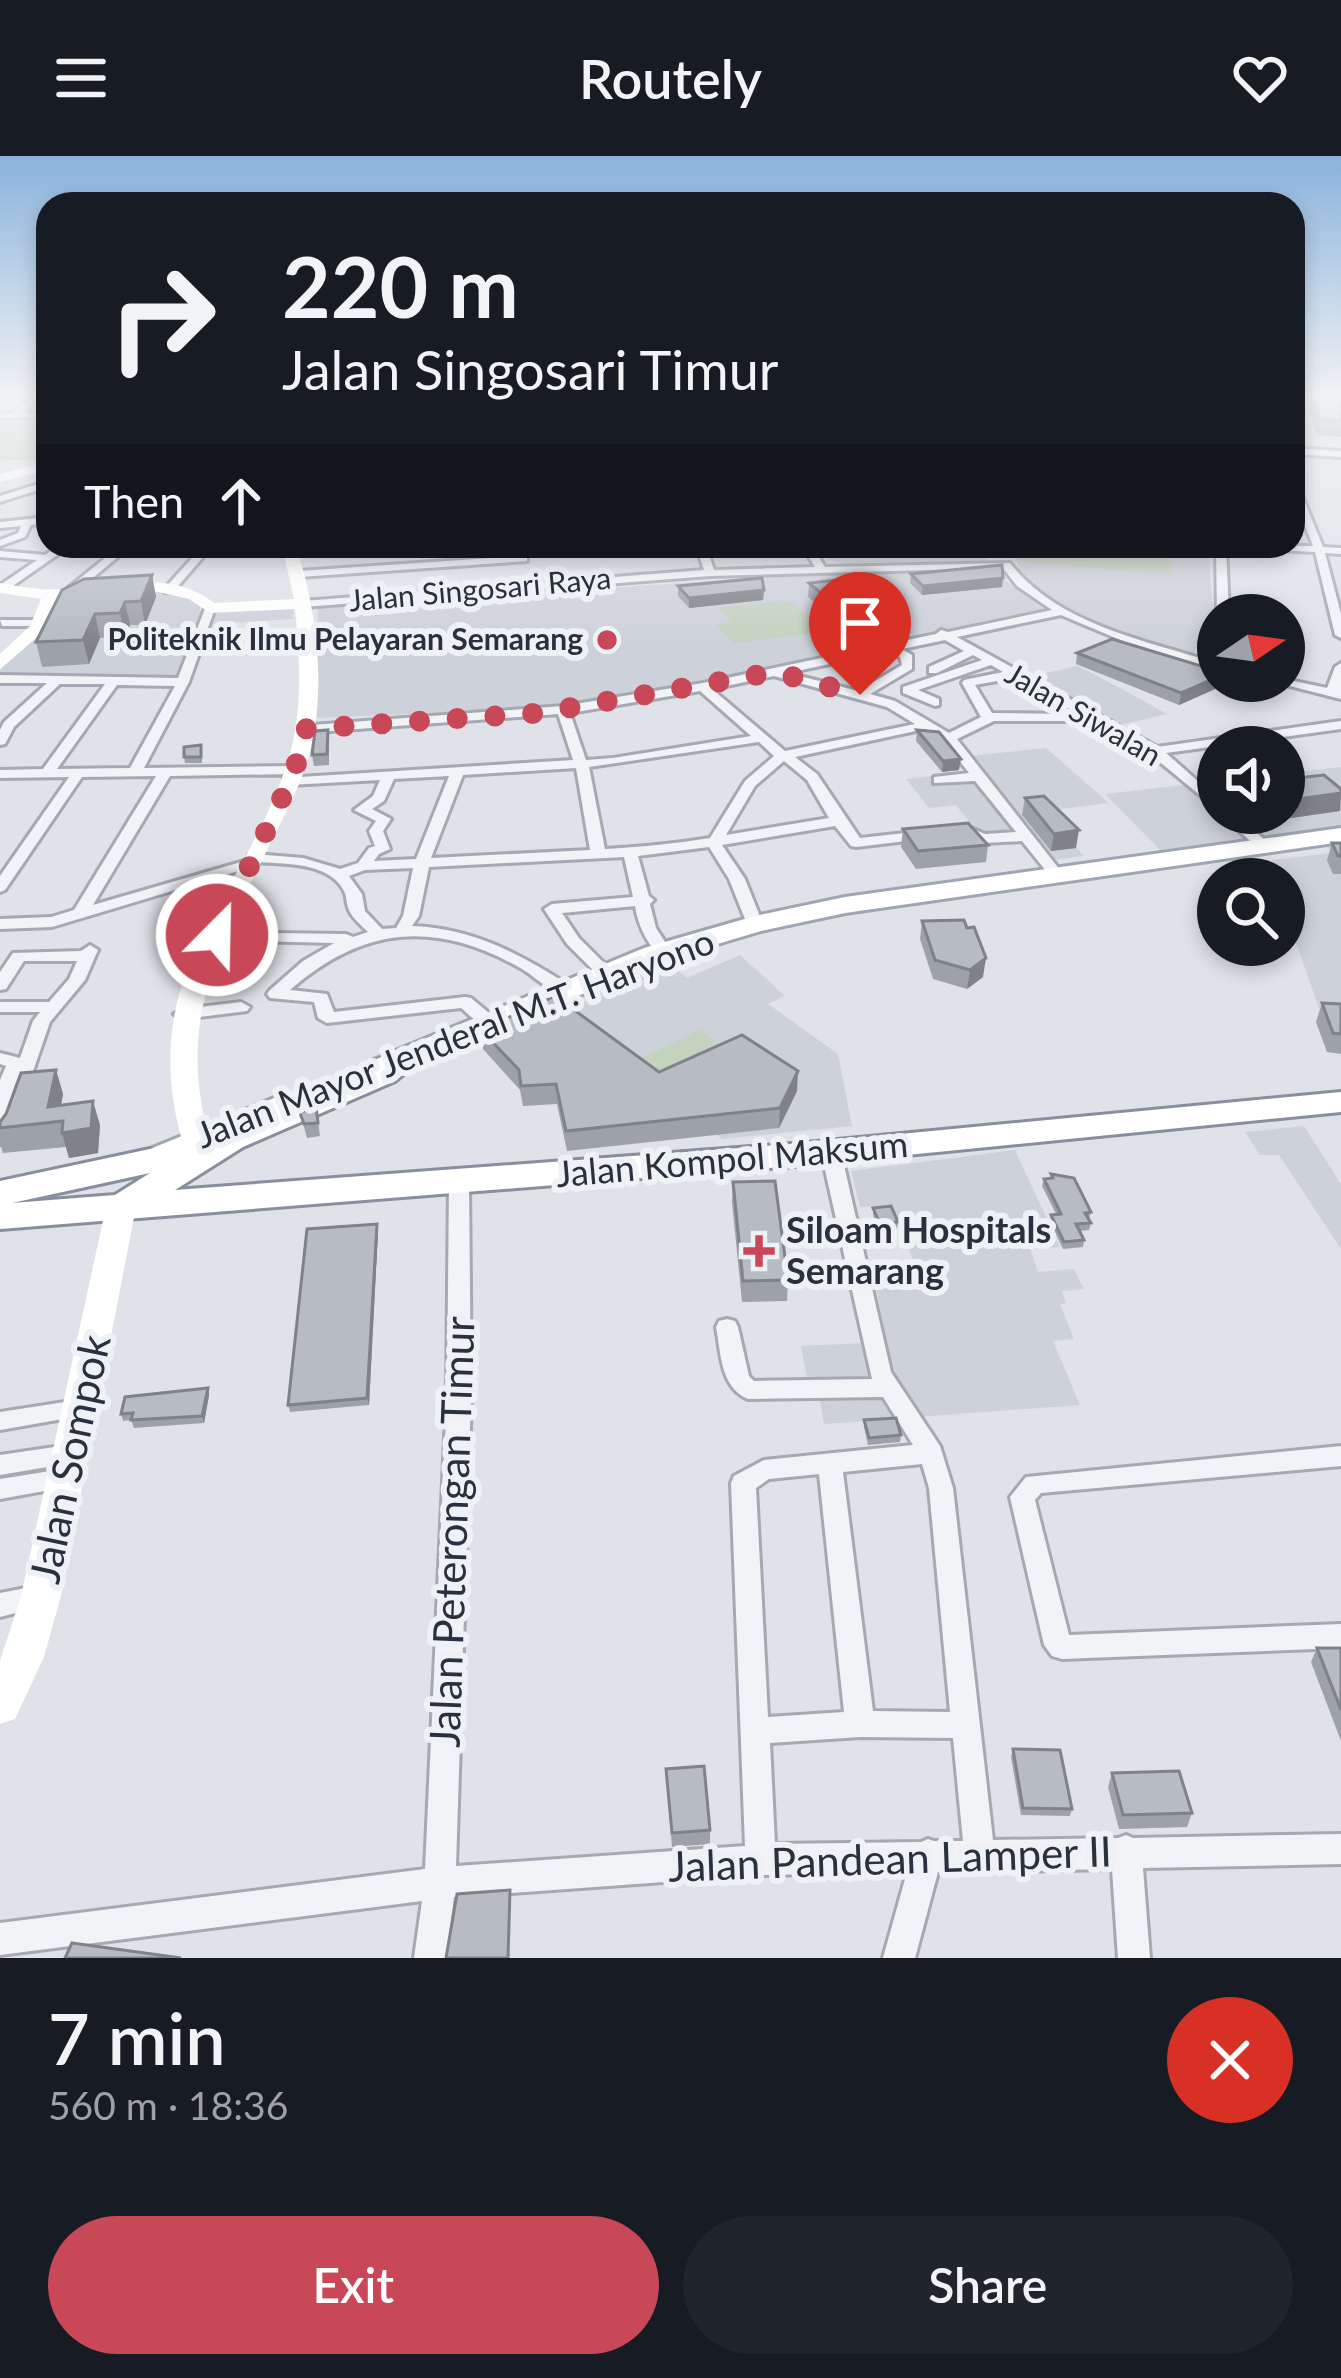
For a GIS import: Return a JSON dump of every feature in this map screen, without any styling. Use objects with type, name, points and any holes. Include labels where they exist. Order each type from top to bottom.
[{"type":"highway","points":[[169,1178],[230,1138],[382,1073],[410,1056]]},
{"type":"highway","name":"Jalan Kompol Maksum","points":[[122,1207],[169,1178],[459,1180],[831,1152],[1341,1102]]},
{"type":"highway","name":"Jalan Mayor Jenderal M.T. Haryono","points":[[3,1200],[169,1178]]},
{"type":"highway","name":"Jalan Mayor Jenderal M.T. Haryono","points":[[3,1200],[122,1207]]},
{"type":"main road","name":"Jalan Singosari Raya","points":[[293,558],[303,604]]},
{"type":"main road","points":[[2,588],[51,596],[72,590],[170,590],[201,598],[210,608],[303,604],[304,729],[292,776],[183,1014],[179,1082],[195,1138]]},
{"type":"main road","points":[[0,664],[41,623],[51,596]]},
{"type":"main road","name":"Jalan Mayor Jenderal M.T. Haryono","points":[[169,1178],[195,1138],[410,1056],[663,951],[755,924],[1260,842],[1341,835]]},
{"type":"main road","name":"Jalan Sompok","points":[[0,1705],[23,1658],[40,1596],[122,1207]]},
{"type":"street","points":[[0,500],[36,488]]},
{"type":"street","points":[[0,525],[36,522]]},
{"type":"street","points":[[0,543],[22,535],[26,524]]},
{"type":"street","points":[[1305,532],[1319,550],[1341,634]]},
{"type":"street","points":[[1305,549],[1341,551]]},
{"type":"street","points":[[0,554],[36,557]]},
{"type":"street","points":[[2,588],[47,558]]},
{"type":"street","points":[[72,590],[111,558]]},
{"type":"street","points":[[170,590],[197,558]]},
{"type":"street","points":[[373,558],[377,566]]},
{"type":"street","points":[[409,563],[411,558]]},
{"type":"street","points":[[299,574],[473,558]]},
{"type":"street","points":[[528,558],[532,584]]},
{"type":"street","points":[[705,558],[710,573]]},
{"type":"street","points":[[814,558],[822,570]]},
{"type":"street","points":[[1221,558],[1222,594]]},
{"type":"street","name":"Jalan Singosari Raya","points":[[303,604],[532,584],[1008,559],[1018,584],[1064,611]]},
{"type":"street","points":[[136,770],[183,682],[210,608]]},
{"type":"street","points":[[304,729],[563,710],[703,687],[941,633],[1064,611],[1197,659]]},
{"type":"street","points":[[2,623],[41,623]]},
{"type":"street","name":"Jalan Siwalan","points":[[941,633],[1155,751],[1197,788]]},
{"type":"street","points":[[860,695],[908,666],[906,655],[887,646]]},
{"type":"street","points":[[933,670],[973,651]]},
{"type":"street","points":[[714,844],[750,784],[784,756],[925,723],[937,700],[907,690],[991,661]]},
{"type":"street","points":[[1305,687],[1336,694],[1341,667]]},
{"type":"street","points":[[775,672],[860,695],[949,738],[1055,874]]},
{"type":"street","points":[[988,718],[968,683],[1013,674]]},
{"type":"street","points":[[0,679],[183,682]]},
{"type":"street","points":[[47,772],[113,682]]},
{"type":"street","points":[[0,741],[9,725],[54,683]]},
{"type":"street","points":[[703,687],[821,782],[838,821],[856,843],[970,830],[983,839],[1026,836]]},
{"type":"street","points":[[563,710],[581,764],[598,852]]},
{"type":"street","points":[[949,738],[988,718],[1090,718]]},
{"type":"street","points":[[1155,751],[1341,725]]},
{"type":"street","points":[[328,780],[581,764],[761,738]]},
{"type":"street","points":[[0,774],[136,770],[292,776],[383,792]]},
{"type":"street","points":[[402,929],[411,916],[422,863],[458,770]]},
{"type":"street","points":[[79,915],[166,771]]},
{"type":"street","points":[[0,887],[79,772]]},
{"type":"street","points":[[363,866],[374,851],[383,849],[376,831],[384,819],[361,810],[383,792],[389,775]]},
{"type":"street","points":[[939,780],[980,776]]},
{"type":"street","points":[[340,874],[363,866],[714,844],[838,821]]},
{"type":"street","points":[[1251,834],[1260,842]]},
{"type":"street","points":[[714,844],[737,879],[755,924]]},
{"type":"street","points":[[628,849],[643,879],[643,927],[663,951]]},
{"type":"street","points":[[0,924],[79,915],[250,861],[307,861],[340,874],[355,894],[357,912],[376,931]]},
{"type":"street","points":[[606,973],[573,941],[552,909],[646,900]]},
{"type":"street","points":[[217,935],[346,939],[402,929],[523,958],[564,989]]},
{"type":"street","points":[[346,939],[276,997],[321,998],[327,1018],[468,1002],[489,1022]]},
{"type":"street","points":[[0,985],[20,956],[89,953],[77,980],[51,1007],[0,1138]]},
{"type":"street","points":[[0,1007],[51,1007]]},
{"type":"street","points":[[183,1014],[242,1007]]},
{"type":"street","points":[[0,1058],[16,1064],[0,1102]]},
{"type":"street","points":[[831,1152],[886,1388],[931,1454],[941,1488],[979,1852]]},
{"type":"street","name":"Jalan Peterongan Timur","points":[[430,1958],[440,1883],[459,1396],[459,1180]]},
{"type":"street","points":[[727,1327],[738,1380],[748,1390],[886,1388]]},
{"type":"street","points":[[0,1421],[78,1409]]},
{"type":"street","points":[[761,1860],[745,1479],[755,1472],[931,1454]]},
{"type":"street","points":[[1341,1456],[1035,1484],[1022,1497],[1054,1637],[1062,1647],[1341,1636]]},
{"type":"street","points":[[830,1465],[860,1724]]},
{"type":"street","points":[[0,1466],[66,1467]]},
{"type":"street","points":[[0,1489],[66,1467]]},
{"type":"street","points":[[0,1605],[40,1596]]},
{"type":"street","points":[[754,1731],[860,1724],[964,1725]]},
{"type":"street","name":"Jalan Pandean Lamper II","points":[[440,1883],[761,1860],[979,1852],[1341,1849]]},
{"type":"street","points":[[1126,1850],[1135,1958]]},
{"type":"street","points":[[899,1958],[928,1855]]},
{"type":"street","points":[[0,1939],[440,1883]]},
{"type":"shaded area","points":[[823,558],[988,558],[984,563],[863,569]]},
{"type":"shaded area","points":[[1016,558],[1209,558],[1212,594],[1197,594],[1193,656],[1102,625],[1022,585]]},
{"type":"shaded area","name":"Politeknik Ilmu Pelayaran Semarang","points":[[992,570],[1043,609],[649,692],[528,709],[316,718],[318,608],[767,577]]},
{"type":"shaded area","points":[[149,589],[199,600],[201,613],[294,608],[293,619],[195,625],[176,677],[167,680],[0,676],[0,670],[49,626]]},
{"type":"shaded area","points":[[1078,666],[1167,714],[1115,726],[1028,677]]},
{"type":"shaded area","points":[[1046,748],[1109,803],[1044,811],[1084,856],[1052,860],[1029,833],[983,839],[956,805],[929,808],[906,779],[970,772],[959,757]]},
{"type":"shaded area","points":[[1341,767],[1341,1015],[1321,1014],[1304,966],[1305,858],[1289,858],[1331,853],[1323,836],[1160,850],[1105,794],[1197,783],[1197,834],[1305,834],[1305,771]]},
{"type":"shaded area","points":[[740,955],[785,996],[768,1004],[838,1054],[852,1126],[722,1139],[557,1014],[667,962],[687,978]]},
{"type":"shaded area","points":[[1304,1126],[1341,1184],[1341,1249],[1279,1155],[1260,1155],[1245,1132]]},
{"type":"shaded area","points":[[1015,1150],[1060,1247],[1030,1249],[1038,1272],[1074,1269],[1084,1289],[1062,1291],[1066,1303],[1060,1304],[1074,1339],[1053,1341],[1080,1405],[824,1424],[818,1389],[809,1389],[801,1346],[887,1342],[876,1289],[924,1284],[889,1205],[860,1207],[851,1171]]},
{"type":"green space","points":[[1172,558],[1173,575],[1015,561]]},
{"type":"green space","points":[[793,603],[825,632],[734,643],[716,625],[732,622],[719,608]]},
{"type":"green space","points":[[700,1030],[730,1051],[671,1080],[641,1058]]},
{"type":"building","points":[[1002,565],[1003,578],[923,586],[911,574]]},
{"type":"building","points":[[152,575],[141,601],[125,602],[120,613],[95,614],[83,640],[36,642],[62,590],[84,579]]},
{"type":"building","points":[[762,578],[764,590],[689,598],[678,586]]},
{"type":"building","points":[[855,578],[886,604],[840,609],[809,583]]},
{"type":"building","points":[[1112,639],[1197,665],[1197,686],[1181,693],[1077,653]]},
{"type":"building","points":[[328,730],[327,754],[312,755],[315,731]]},
{"type":"building","points":[[917,730],[939,732],[961,759],[943,761]]},
{"type":"building","points":[[201,745],[201,757],[184,757],[184,747]]},
{"type":"building","points":[[1324,775],[1341,793],[1305,798],[1305,777]]},
{"type":"building","points":[[1044,796],[1079,830],[1054,834],[1025,798]]},
{"type":"building","points":[[968,823],[988,845],[918,851],[903,829]]},
{"type":"building","points":[[964,920],[967,928],[974,927],[986,958],[970,970],[935,960],[922,921]]},
{"type":"building","points":[[555,996],[659,1072],[742,1035],[798,1071],[780,1108],[566,1131],[556,1084],[521,1086],[519,1070],[481,1030]]},
{"type":"building","points":[[1322,1003],[1341,1004],[1341,1034],[1333,1033]]},
{"type":"building","points":[[56,1070],[48,1107],[93,1101],[91,1128],[62,1133],[63,1121],[0,1128],[21,1073]]},
{"type":"building","points":[[316,1106],[318,1123],[304,1124],[300,1113]]},
{"type":"building","points":[[1051,1174],[1074,1178],[1091,1212],[1085,1213],[1091,1223],[1076,1224],[1084,1240],[1064,1242],[1051,1215],[1061,1214],[1044,1179],[1053,1178]]},
{"type":"building","name":"Siloam Hospitals Semarang","points":[[775,1181],[788,1280],[743,1281],[733,1182]]},
{"type":"building","points":[[891,1206],[898,1222],[880,1224],[873,1208]]},
{"type":"building","points":[[377,1224],[367,1398],[288,1405],[307,1229]]},
{"type":"building","points":[[208,1388],[202,1416],[131,1420],[133,1413],[121,1414],[125,1397]]},
{"type":"building","points":[[896,1418],[901,1435],[869,1438],[864,1420]]},
{"type":"building","points":[[1317,1648],[1341,1648],[1341,1710]]},
{"type":"building","points":[[1013,1749],[1060,1750],[1072,1809],[1023,1808]]},
{"type":"building","points":[[704,1766],[710,1830],[672,1833],[666,1769]]},
{"type":"building","points":[[1179,1771],[1192,1813],[1123,1815],[1112,1773]]},
{"type":"building","points":[[510,1890],[508,1958],[446,1958],[457,1894]]},
{"type":"building","points":[[72,1943],[181,1958],[65,1958]]},
{"type":"place","name":"Politeknik Ilmu Pelayaran Semarang","points":[[607,640]]},
{"type":"place","name":"Siloam Hospitals Semarang","points":[[759,1251]]},
{"type":"route","points":[[217,935],[295,770],[304,729],[540,713],[775,672],[860,695]]}]
